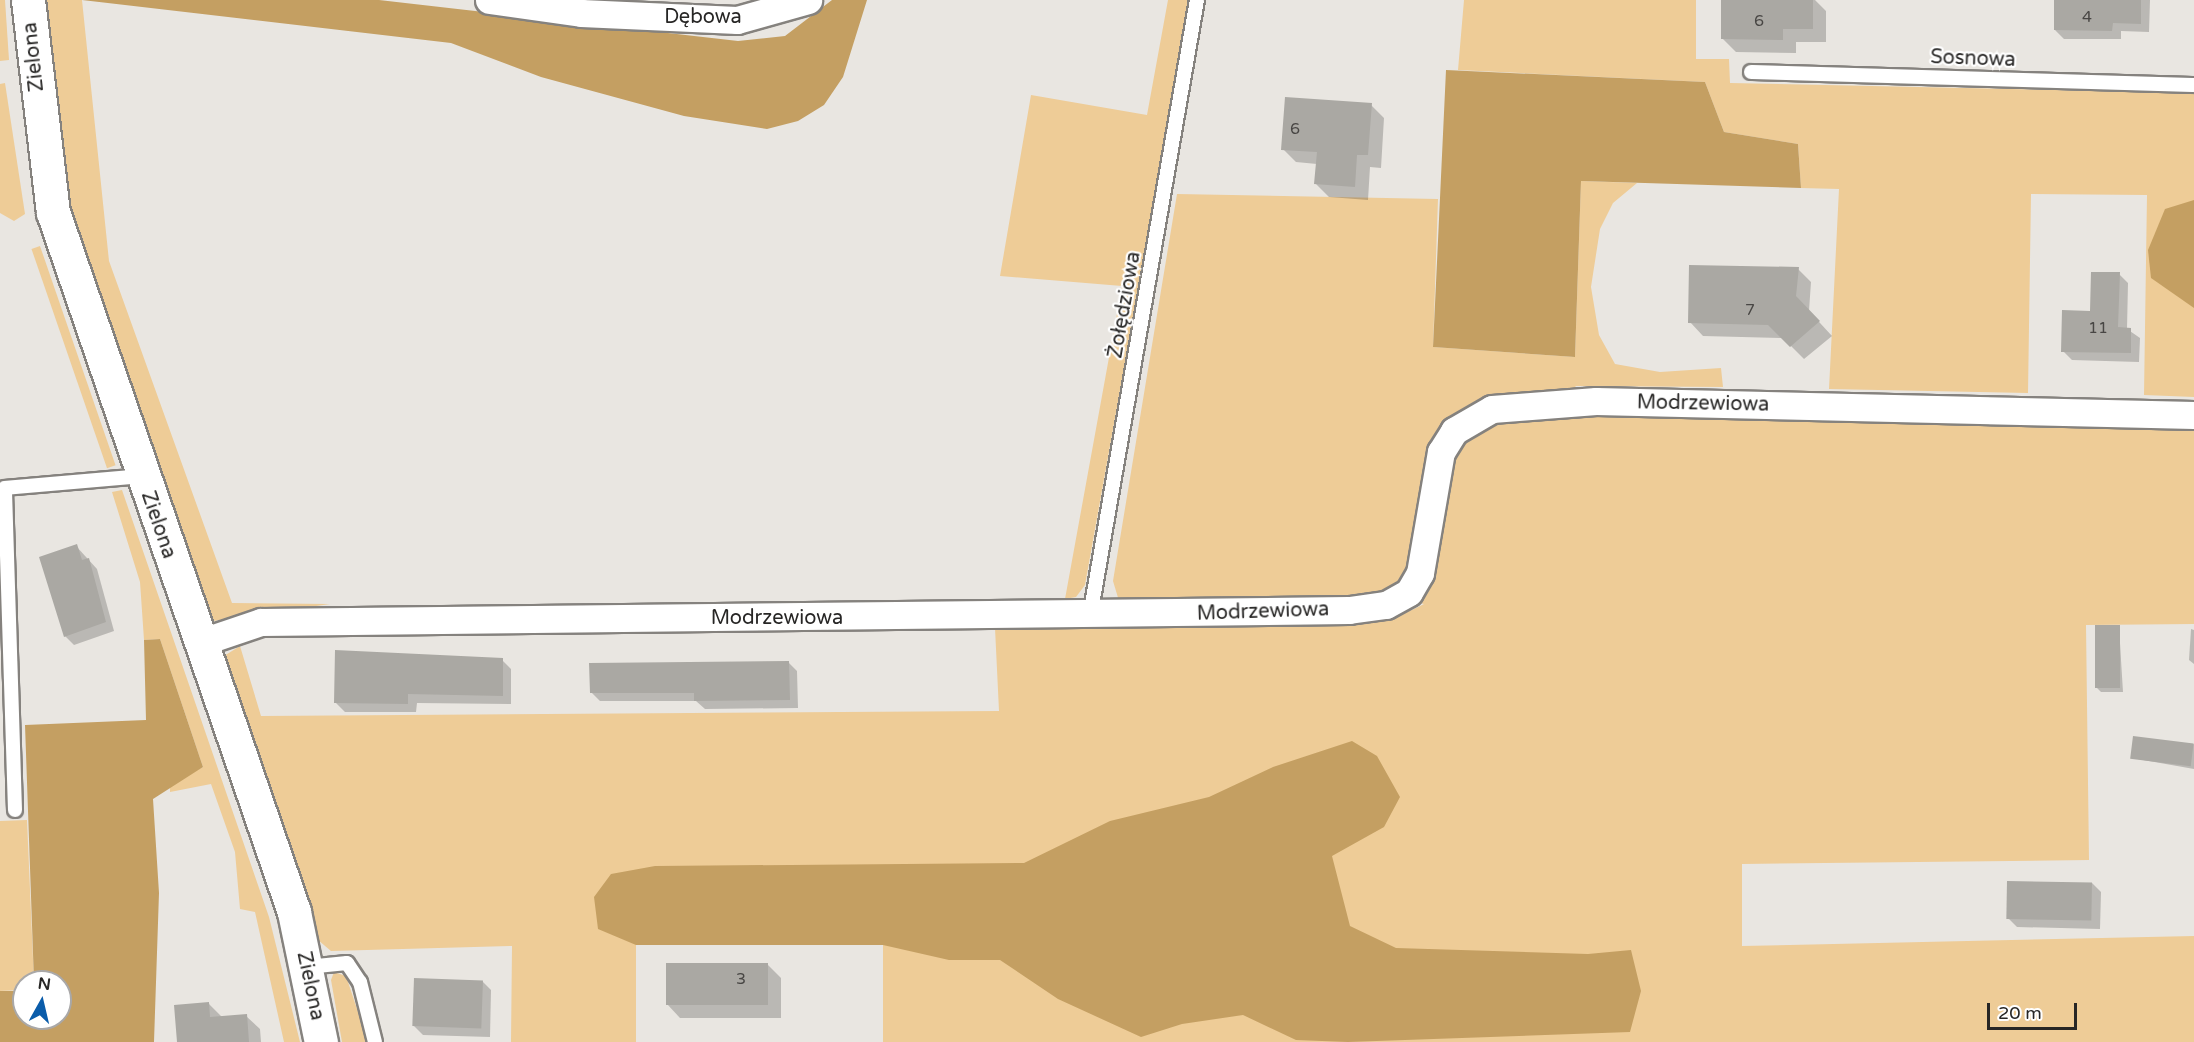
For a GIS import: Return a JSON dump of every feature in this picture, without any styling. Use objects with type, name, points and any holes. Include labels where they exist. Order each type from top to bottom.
[{"type":"street","name":"Zielona","points":[[28,0],[53,212],[141,476],[294,912],[321,1042]]},
{"type":"street","name":"Dębowa","points":[[489,0],[581,13],[737,20],[808,0]]},
{"type":"street","name":"Modrzewiowa","points":[[200,643],[261,622],[1090,616],[1386,605],[1409,592],[1420,573],[1441,452],[1454,431],[1492,409],[1596,401],[2194,415]]},
{"type":"lane","name":"Żołędziowa","points":[[1090,616],[1197,0]]},
{"type":"lane","name":"Sosnowa","points":[[1751,72],[2194,84]]},
{"type":"lane","points":[[15,810],[5,488],[141,476]]},
{"type":"lane","points":[[307,967],[347,963],[360,982],[375,1042]]},
{"type":"shaded area","points":[[0,0],[5,0],[9,60],[0,61]]},
{"type":"shaded area","points":[[44,0],[82,0],[109,261],[232,603],[330,604],[213,621],[201,613],[75,232],[57,130]]},
{"type":"shaded area","points":[[82,0],[379,0],[738,41],[785,36],[832,0],[867,0],[843,77],[824,105],[798,121],[767,129],[684,116],[541,77],[451,43]]},
{"type":"shaded area","points":[[1168,0],[1190,0],[1085,585],[1076,597],[1065,599],[1122,286],[1000,276],[1031,95],[1147,115]]},
{"type":"shaded area","points":[[1464,0],[1696,0],[1696,59],[1729,59],[1730,83],[2194,93],[2194,397],[2144,395],[2147,195],[2031,194],[2028,393],[1829,389],[1839,189],[1801,188],[1798,144],[1724,132],[1705,82],[1458,70]]},
{"type":"shaded area","points":[[1446,70],[1705,82],[1724,132],[1798,144],[1801,188],[1581,181],[1575,357],[1433,347]]},
{"type":"shaded area","points":[[5,83],[25,214],[14,221],[0,213],[0,84]]},
{"type":"shaded area","points":[[1581,181],[1637,183],[1613,203],[1600,229],[1591,287],[1599,335],[1615,364],[1660,372],[1721,368],[1723,387],[1575,386],[1604,415],[2194,424],[2194,624],[2086,625],[2089,860],[1742,864],[1742,946],[2194,936],[2194,1042],[883,1042],[883,945],[636,945],[636,1042],[511,1042],[512,946],[331,951],[318,940],[224,656],[240,646],[261,716],[999,711],[995,628],[1372,620],[1412,610],[1424,604],[1385,595],[1119,601],[1113,581],[1177,194],[1438,199],[1433,347],[1575,357]]},
{"type":"shaded area","points":[[2194,200],[2194,308],[2151,278],[2148,250],[2165,209]]},
{"type":"shaded area","points":[[40,246],[116,465],[107,468],[31,249]]},
{"type":"shaded area","points":[[122,490],[269,917],[300,1042],[284,1042],[255,912],[240,909],[235,852],[211,784],[170,792],[170,784],[203,767],[160,639],[144,640],[140,582],[112,492]]},
{"type":"shaded area","points":[[160,639],[203,767],[153,799],[159,893],[154,1042],[0,1042],[0,991],[12,991],[12,1030],[72,1030],[72,970],[34,970],[25,725],[146,720],[144,640]]},
{"type":"shaded area","points":[[1352,741],[1377,756],[1400,797],[1384,827],[1332,856],[1350,926],[1396,948],[1588,954],[1631,950],[1641,991],[1630,1032],[1348,1042],[1296,1040],[1243,1015],[1182,1024],[1141,1037],[1058,999],[1000,960],[949,960],[883,945],[636,945],[598,929],[594,897],[611,874],[655,866],[1024,863],[1110,821],[1209,797],[1273,767]]},
{"type":"shaded area","points":[[27,820],[33,970],[12,970],[12,990],[0,991],[0,821]]},
{"type":"shaded area","points":[[334,972],[346,976],[368,1042],[342,1042],[331,980]]},
{"type":"building","points":[[1721,0],[1813,0],[1813,29],[1783,29],[1783,40],[1721,39]]},
{"type":"building","points":[[2054,0],[2141,0],[2141,24],[2113,23],[2112,31],[2054,30]]},
{"type":"building","points":[[1285,97],[1372,103],[1368,155],[1357,155],[1355,187],[1314,184],[1317,152],[1281,150]]},
{"type":"building","points":[[1689,265],[1799,267],[1796,296],[1820,321],[1790,347],[1768,325],[1688,323]]},
{"type":"building","points":[[2091,272],[2120,272],[2118,327],[2131,328],[2131,353],[2061,352],[2062,310],[2090,311]]},
{"type":"building","points":[[77,544],[82,560],[89,558],[106,622],[64,637],[39,557]]},
{"type":"building","points":[[2095,625],[2120,625],[2120,688],[2095,688]]},
{"type":"building","points":[[335,650],[503,658],[503,696],[408,694],[408,704],[334,703]]},
{"type":"building","points":[[789,661],[790,700],[694,701],[694,693],[590,693],[589,663]]},
{"type":"building","points":[[2133,736],[2194,743],[2191,766],[2130,759]]},
{"type":"building","points":[[2007,881],[2092,882],[2091,920],[2006,919]]},
{"type":"building","points":[[666,963],[768,963],[768,1005],[666,1005]]},
{"type":"building","points":[[414,978],[483,980],[481,1028],[412,1026]]},
{"type":"building","points":[[209,1002],[210,1017],[247,1014],[249,1042],[177,1042],[174,1005]]}]
